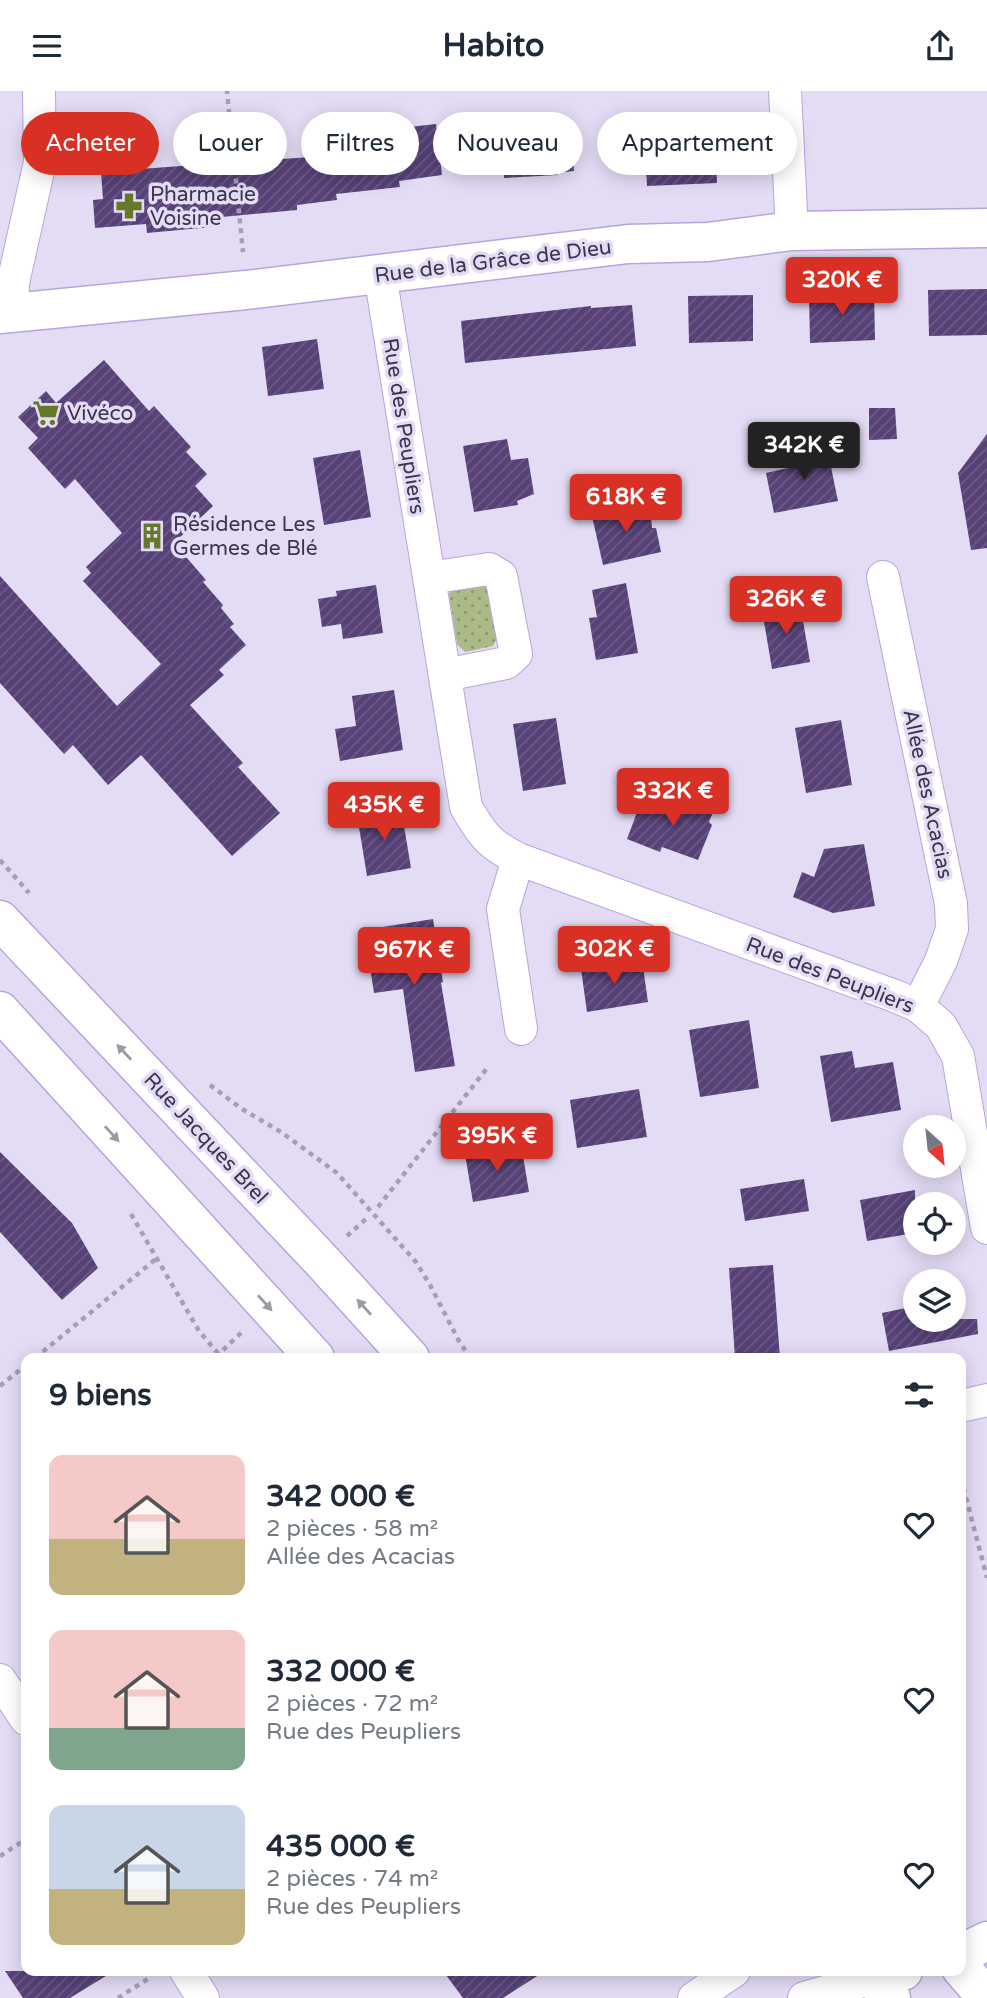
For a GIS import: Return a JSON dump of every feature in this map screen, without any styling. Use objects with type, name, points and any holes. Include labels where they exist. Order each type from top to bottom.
[{"type":"main road","name":"Rue de la Grâce de Dieu","points":[[6,314],[628,244],[708,242],[792,231],[987,228]]},
{"type":"main road","name":"Rue Jacques Brel","points":[[0,920],[405,1353]]},
{"type":"main road","points":[[0,1011],[310,1353]]},
{"type":"main road","points":[[973,1952],[987,1998]]},
{"type":"street","points":[[6,314],[40,162],[39,91]]},
{"type":"street","points":[[785,91],[792,231]]},
{"type":"street","name":"Rue des Peupliers","points":[[380,274],[466,807],[481,831],[496,848],[518,859],[918,1006],[941,1026],[958,1056],[987,1228]]},
{"type":"street","points":[[429,579],[489,569],[501,576],[516,654],[506,663],[445,675]]},
{"type":"street","name":"Allée des Acacias","points":[[883,577],[951,904],[952,929],[941,961],[918,1006]]},
{"type":"street","points":[[518,859],[503,909],[521,1029]]},
{"type":"street","points":[[966,1405],[987,1400]]},
{"type":"street","points":[[0,1680],[21,1712]]},
{"type":"street","points":[[189,1976],[202,1998]]},
{"type":"street","points":[[694,1998],[727,1976]]},
{"type":"street","points":[[804,1998],[883,1979]]},
{"type":"path","points":[[229,91],[244,265]]},
{"type":"path","points":[[0,860],[37,901]]},
{"type":"path","points":[[378,1207],[488,1067]]},
{"type":"path","points":[[210,1084],[242,1109],[281,1132],[337,1173],[416,1262],[467,1353]]},
{"type":"path","points":[[125,1205],[199,1331],[218,1353]]},
{"type":"path","points":[[41,1353],[156,1259]]},
{"type":"path","points":[[223,1350],[251,1323]]},
{"type":"path","points":[[0,1386],[21,1369]]},
{"type":"path","points":[[966,1498],[987,1578]]},
{"type":"path","points":[[0,1856],[21,1842]]},
{"type":"path","points":[[118,1998],[151,1977]]},
{"type":"green space","points":[[479,582],[489,590],[498,636],[493,646],[465,652],[457,644],[449,594],[454,586]]},
{"type":"building","points":[[433,124],[433,175],[442,175],[399,181],[400,187],[336,194],[337,200],[297,205],[297,210],[211,218],[212,227],[147,233],[146,224],[95,228],[93,200],[103,199],[101,175],[159,175],[159,168],[173,167],[173,175],[287,175],[287,159],[301,158],[301,175],[419,175],[419,126]]},
{"type":"building","points":[[504,175],[558,175],[504,178]]},
{"type":"building","points":[[646,175],[717,175],[717,183],[647,186]]},
{"type":"building","points":[[987,289],[987,335],[929,336],[928,290]]},
{"type":"building","points":[[874,292],[875,340],[810,343],[809,294]]},
{"type":"building","points":[[753,295],[753,341],[689,343],[688,296]]},
{"type":"building","points":[[632,305],[636,346],[465,363],[461,321],[591,306]]},
{"type":"building","points":[[317,339],[324,389],[268,396],[262,347]]},
{"type":"building","points":[[104,360],[149,411],[154,406],[191,447],[186,452],[207,474],[195,486],[213,506],[174,543],[206,580],[203,582],[223,605],[221,608],[234,624],[230,627],[246,645],[219,670],[224,675],[190,705],[243,763],[238,767],[280,813],[232,856],[141,755],[108,785],[73,745],[64,754],[0,683],[0,576],[117,706],[161,664],[83,581],[91,573],[86,567],[122,533],[75,479],[65,489],[28,448],[38,438],[18,417],[46,391],[56,403]]},
{"type":"building","points":[[869,408],[895,408],[897,439],[869,440]]},
{"type":"building","points":[[987,434],[987,548],[971,550],[958,473]]},
{"type":"building","points":[[507,439],[511,460],[528,458],[534,494],[517,501],[518,505],[474,512],[463,446]]},
{"type":"building","points":[[826,443],[838,501],[774,513],[766,473],[801,465],[798,449]]},
{"type":"building","points":[[360,450],[371,517],[324,525],[313,458]]},
{"type":"building","points":[[650,504],[652,528],[656,528],[661,552],[603,565],[592,516]]},
{"type":"building","points":[[626,583],[638,653],[596,660],[589,618],[597,617],[592,590]]},
{"type":"building","points":[[376,585],[383,633],[343,639],[341,624],[322,627],[318,599],[337,596],[336,591]]},
{"type":"building","points":[[800,603],[810,662],[772,669],[762,610]]},
{"type":"building","points":[[394,690],[403,750],[340,761],[335,729],[356,726],[352,696]]},
{"type":"building","points":[[556,718],[566,784],[523,791],[513,724]]},
{"type":"building","points":[[841,720],[852,785],[806,793],[795,728]]},
{"type":"building","points":[[689,798],[715,807],[709,822],[712,825],[698,860],[662,847],[660,852],[627,839],[642,799],[682,814]]},
{"type":"building","points":[[401,808],[411,868],[367,876],[357,815]]},
{"type":"building","points":[[864,844],[875,906],[833,913],[793,897],[802,872],[814,877],[824,849]]},
{"type":"building","points":[[433,919],[455,1066],[415,1072],[403,989],[374,993],[364,930]]},
{"type":"building","points":[[642,960],[648,1002],[587,1012],[581,969]]},
{"type":"building","points":[[749,1020],[759,1088],[700,1097],[689,1030]]},
{"type":"building","points":[[852,1051],[855,1068],[893,1062],[901,1110],[831,1122],[820,1056]]},
{"type":"building","points":[[639,1089],[647,1137],[577,1148],[570,1100]]},
{"type":"building","points":[[521,1144],[529,1192],[473,1202],[465,1154]]},
{"type":"building","points":[[0,1152],[72,1223],[98,1268],[62,1300],[0,1232]]},
{"type":"building","points":[[804,1179],[809,1211],[745,1221],[740,1189]]},
{"type":"building","points":[[903,1192],[903,1235],[867,1241],[860,1200]]},
{"type":"building","points":[[773,1265],[780,1353],[735,1353],[729,1268]]},
{"type":"building","points":[[903,1309],[903,1332],[966,1332],[966,1319],[977,1319],[978,1334],[889,1351],[882,1313]]},
{"type":"building","points":[[5,1971],[21,1971],[21,1976],[106,1976],[70,1998],[23,1998]]},
{"type":"building","points":[[447,1976],[537,1976],[503,1998],[463,1998]]},
{"type":"place","name":"Pharmacie Voisine","points":[[129,206]]},
{"type":"place","name":"Vivéco","points":[[46,413]]},
{"type":"place","name":"Résidence Les Germes de Blé","points":[[152,536]]}]
